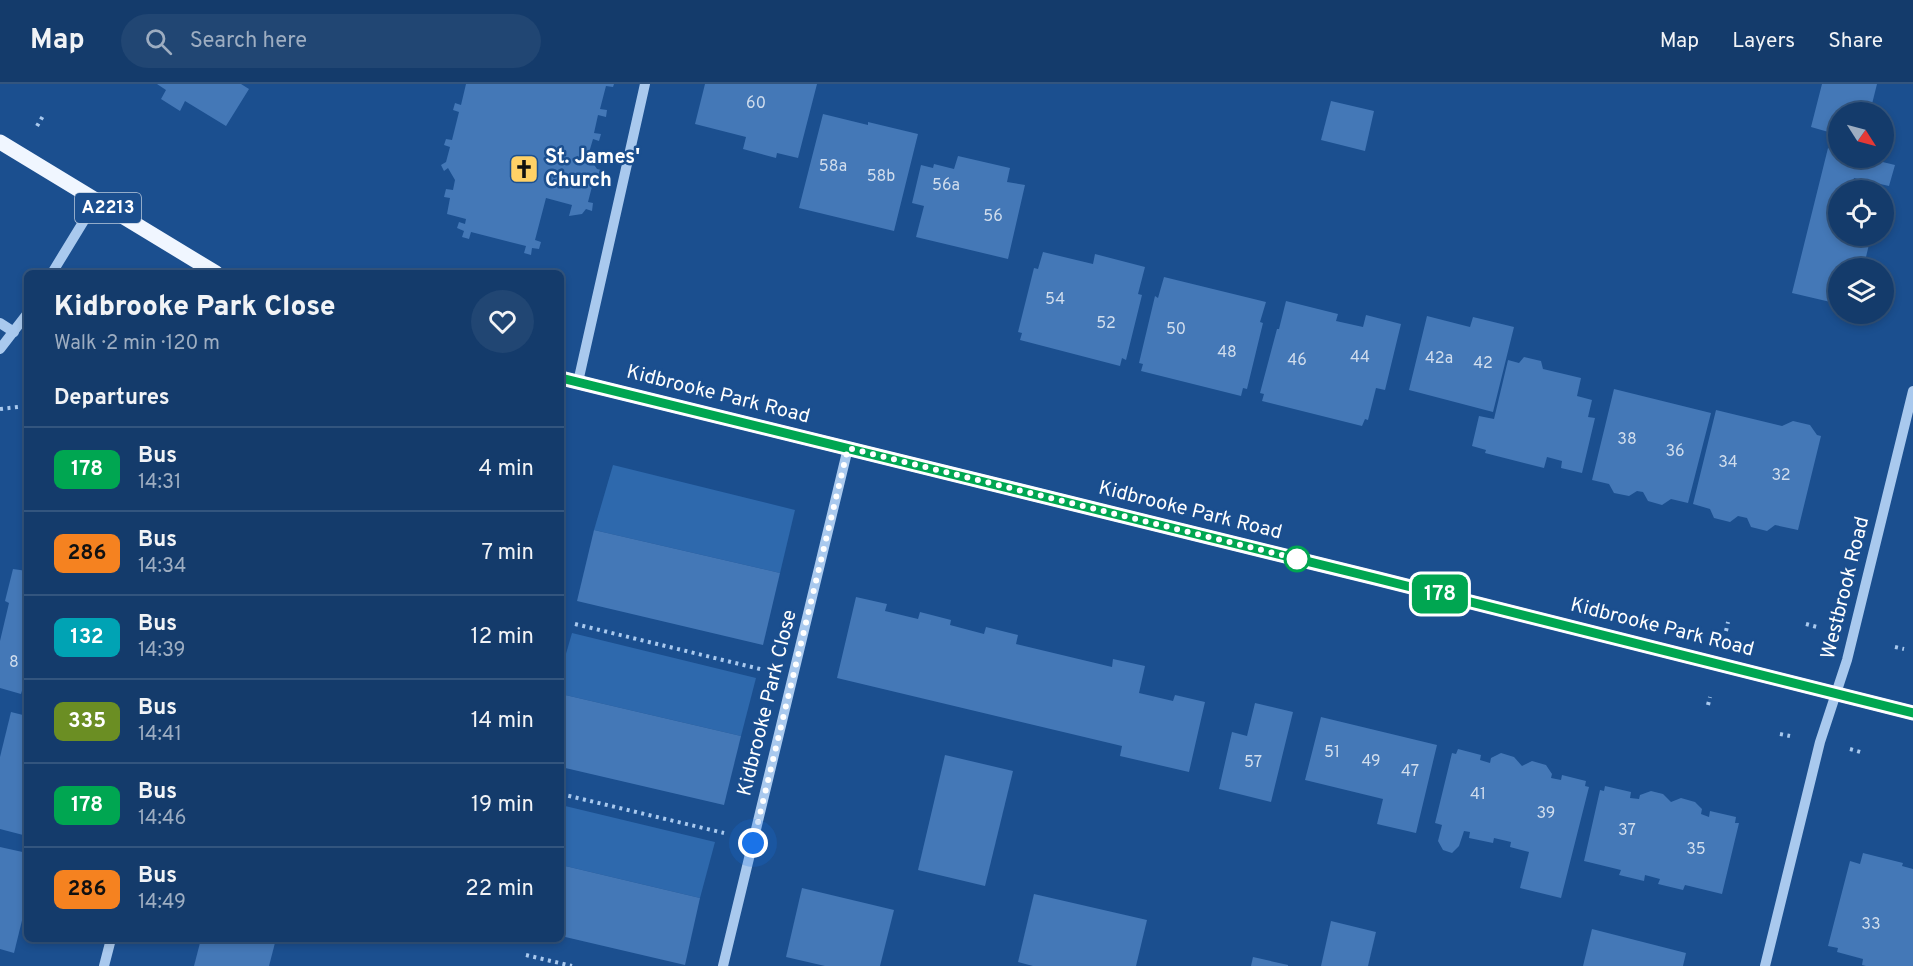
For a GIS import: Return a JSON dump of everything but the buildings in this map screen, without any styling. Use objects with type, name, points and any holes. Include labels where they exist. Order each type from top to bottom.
[{"type":"main road","name":"A2213","points":[[0,142],[211,270]]},
{"type":"main road","name":"Kidbrooke Park Road","points":[[564,379],[1913,713]]},
{"type":"street","points":[[579,382],[645,84]]},
{"type":"street","points":[[54,270],[96,201]]},
{"type":"street","points":[[0,349],[24,318]]},
{"type":"street","points":[[0,323],[14,332]]},
{"type":"street","name":"Westbrook Road","points":[[1765,966],[1820,742],[1851,644],[1913,391]]},
{"type":"street","name":"Kidbrooke Park Close","points":[[723,966],[848,448]]},
{"type":"street","points":[[104,966],[110,942]]},
{"type":"path","points":[[0,409],[24,406]]},
{"type":"path","points":[[1726,631],[1728,622]]},
{"type":"path","points":[[575,624],[767,671]]},
{"type":"path","points":[[1806,624],[1817,627]]},
{"type":"path","points":[[1895,647],[1904,649]]},
{"type":"path","points":[[1708,705],[1710,696]]},
{"type":"path","points":[[1849,749],[1864,753]]},
{"type":"path","points":[[564,795],[727,834]]},
{"type":"path","points":[[526,955],[572,966]]},
{"type":"shaded area","points":[[613,465],[795,510],[780,573],[594,530]]},
{"type":"shaded area","points":[[572,633],[756,678],[741,736],[564,695],[564,661]]},
{"type":"shaded area","points":[[564,806],[715,842],[700,898],[564,866]]},
{"type":"bus line","name":"178","points":[[564,379],[1913,713]]},
{"type":"place","name":"St. James' Church","points":[[524,169]]},
{"type":"route","points":[[753,843],[848,448],[1302,560],[1297,559]]}]
